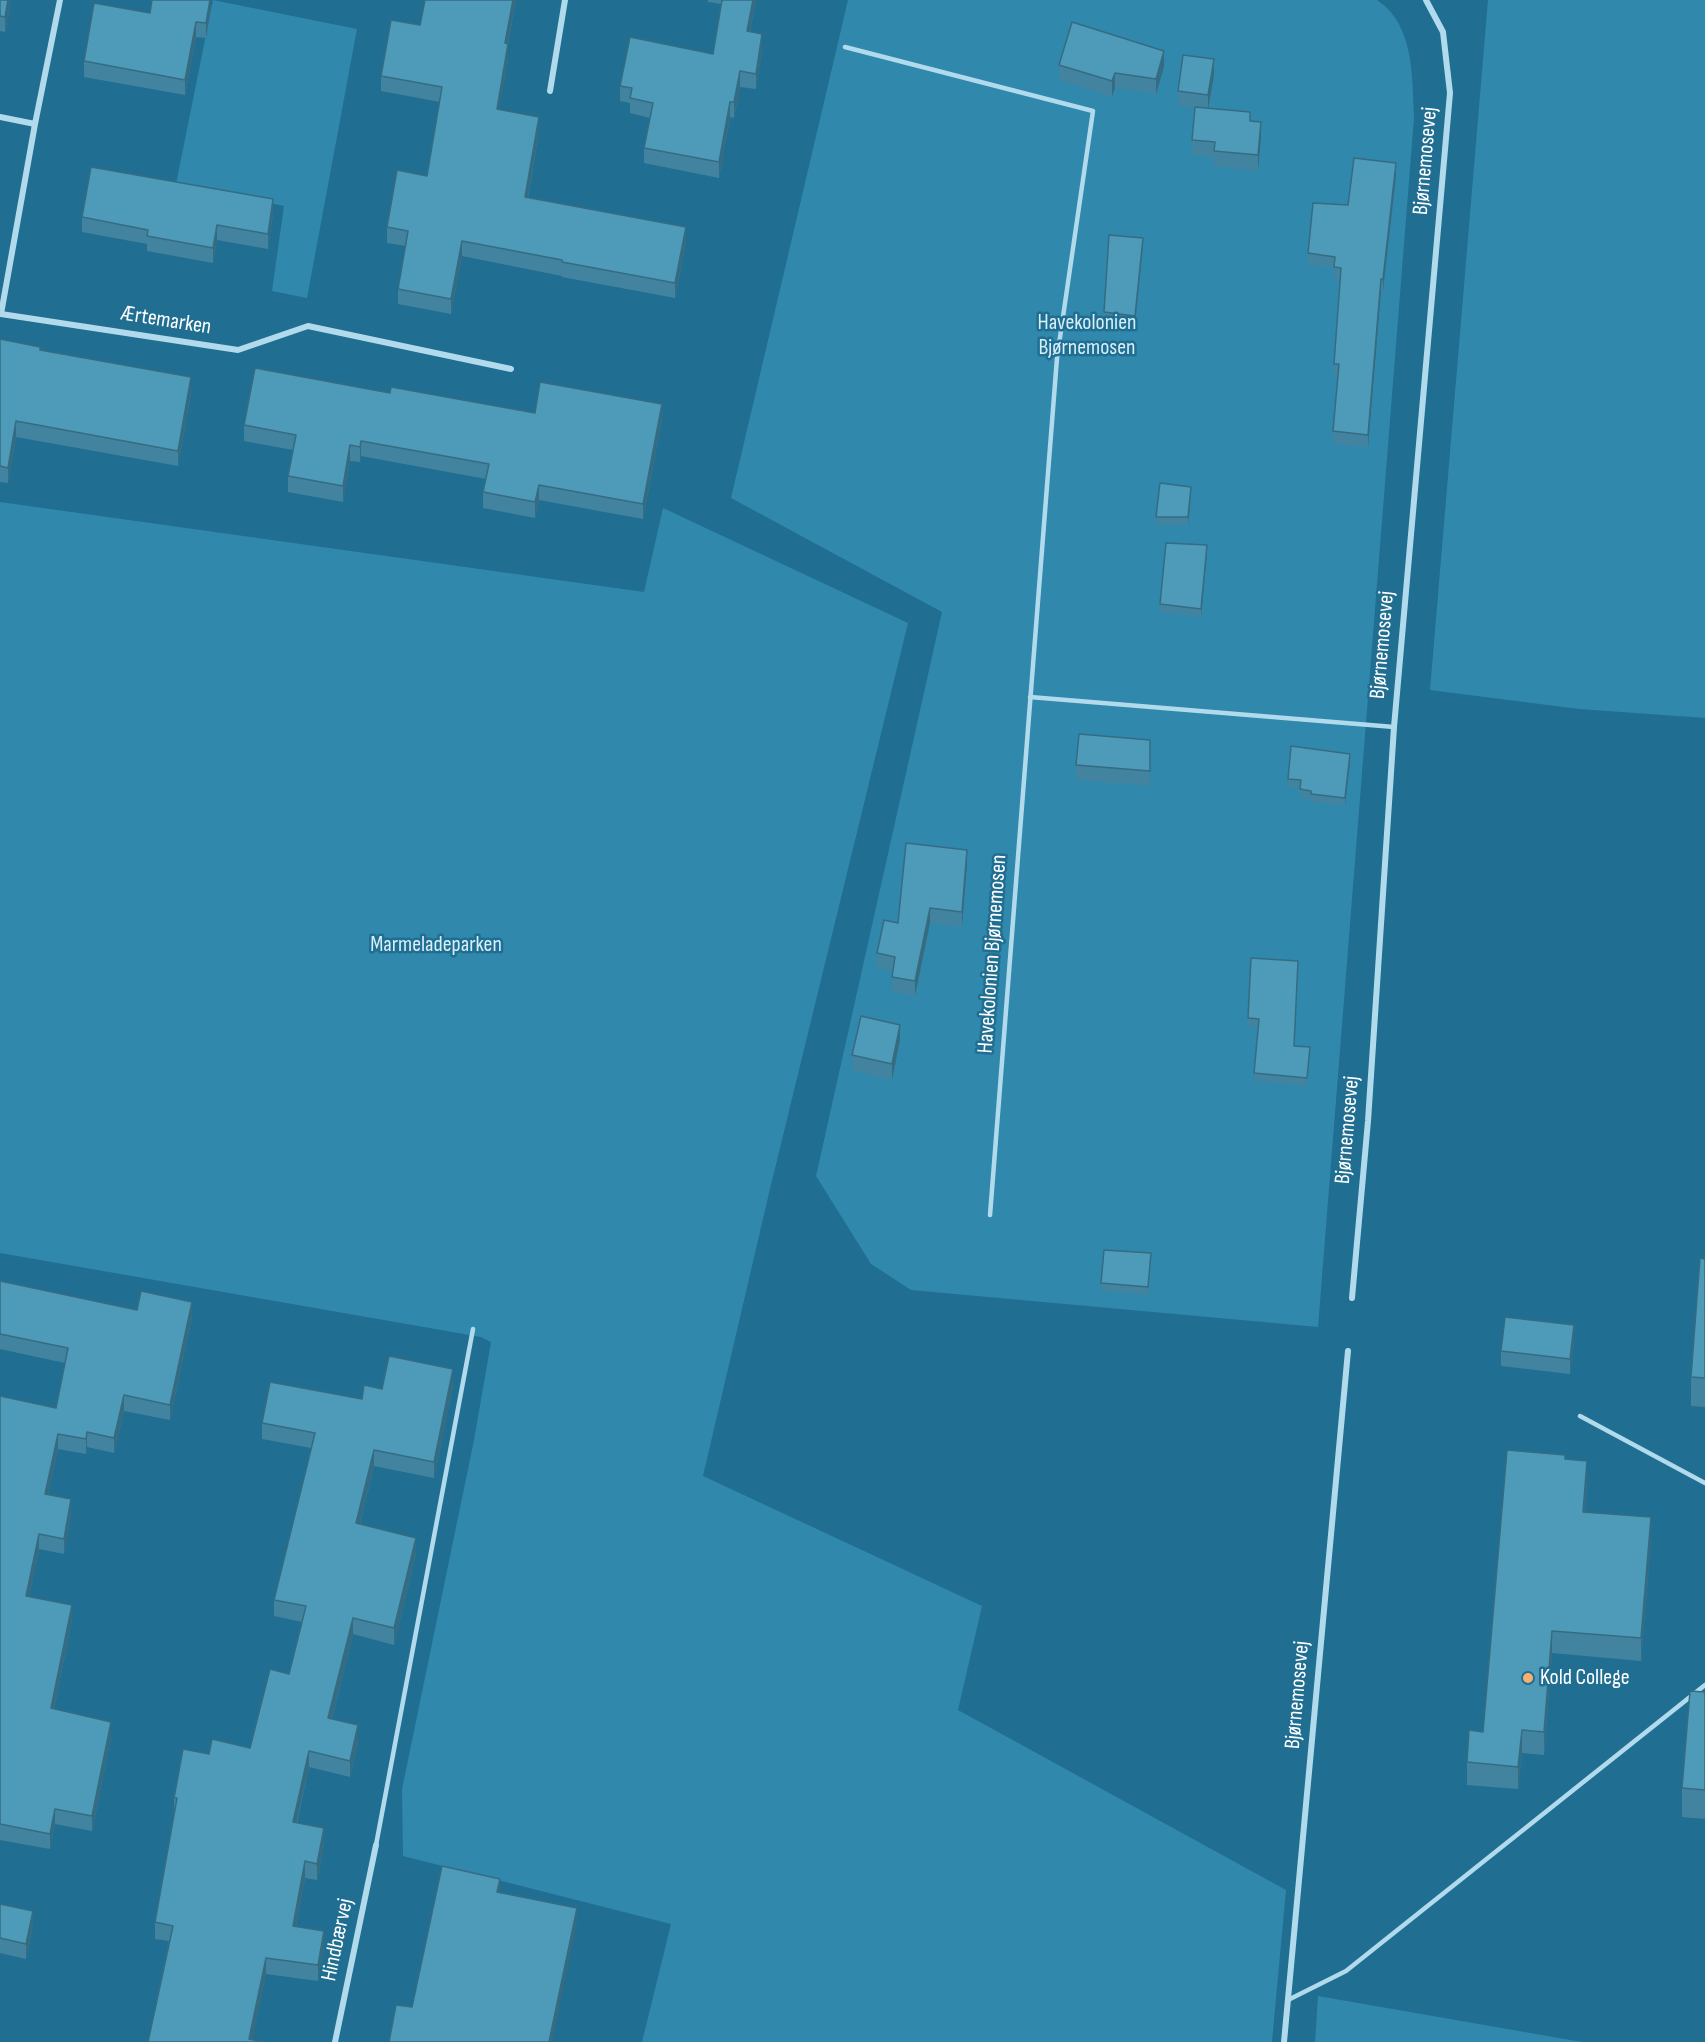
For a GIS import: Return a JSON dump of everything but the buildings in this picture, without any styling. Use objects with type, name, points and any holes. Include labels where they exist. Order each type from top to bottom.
[{"type":"street","name":"Ærtemarken","points":[[60,0],[1,314],[238,350],[308,326],[511,369]]},
{"type":"street","points":[[550,91],[565,0]]},
{"type":"street","name":"Bjørnemosevej","points":[[1352,1298],[1368,1121],[1394,727],[1450,93],[1443,32],[1426,0]]},
{"type":"street","points":[[0,117],[36,124]]},
{"type":"street","name":"Bjørnemosevej","points":[[1284,2042],[1348,1351]]},
{"type":"street","name":"Hindbærvej","points":[[335,2042],[376,1845]]},
{"type":"lane","name":"Havekolonien Bjørnemosen","points":[[845,47],[1093,111],[1058,358],[990,1215]]},
{"type":"lane","points":[[1030,697],[1394,727]]},
{"type":"lane","points":[[376,1845],[473,1329]]},
{"type":"lane","points":[[1580,1416],[1705,1483]]},
{"type":"lane","points":[[1288,2000],[1347,1971],[1705,1685]]},
{"type":"green space","points":[[213,0],[357,29],[307,298],[272,291],[284,206],[176,184]]},
{"type":"green space","name":"Havekolonien Bjørnemosen","points":[[848,0],[1377,0],[1399,23],[1405,38],[1411,70],[1414,118],[1318,1327],[911,1290],[871,1264],[816,1176],[942,612],[731,498]]},
{"type":"green space","points":[[1488,0],[1705,0],[1705,718],[1579,709],[1430,690]]},
{"type":"green space","name":"Marmeladeparken","points":[[0,502],[644,592],[663,508],[908,623],[769,1193],[703,1476],[982,1606],[958,1710],[1286,1890],[1272,2042],[642,2042],[671,1924],[403,1856],[402,1789],[474,1440],[491,1342],[481,1337],[0,1253]]},
{"type":"green space","points":[[1318,1996],[1582,2042],[1315,2042]]},
{"type":"place","name":"Kold College","points":[[1528,1678]]}]
